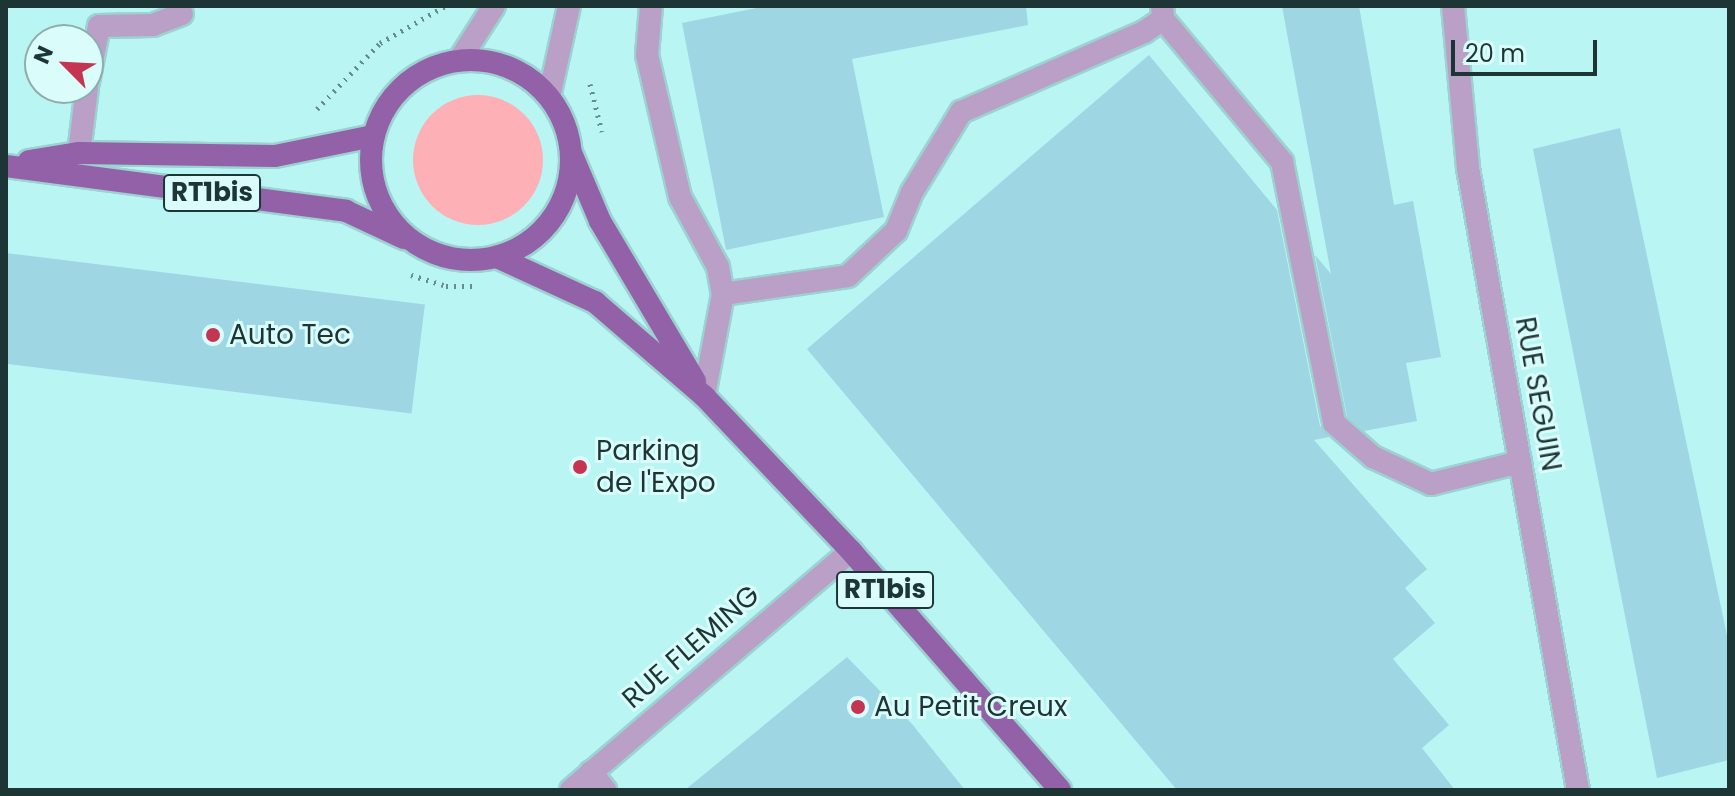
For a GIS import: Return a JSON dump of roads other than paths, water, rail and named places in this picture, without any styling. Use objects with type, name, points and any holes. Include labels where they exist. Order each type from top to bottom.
[{"type":"main road","points":[[460,59],[515,69],[549,97],[567,129],[572,154],[564,198],[546,227],[497,257],[457,261],[412,242],[382,208],[372,177],[373,136],[399,90],[429,68],[460,59]]},
{"type":"main road","name":"RT1bis","points":[[6,166],[79,153],[275,156],[373,136]]},
{"type":"main road","name":"RT1bis","points":[[572,154],[600,221],[704,396]]},
{"type":"main road","name":"RT1bis","points":[[6,166],[346,211],[412,242]]},
{"type":"main road","name":"RT1bis","points":[[497,257],[595,302],[704,396],[851,551],[1060,790]]},
{"type":"street","points":[[460,59],[494,6]]},
{"type":"street","points":[[549,97],[569,6]]},
{"type":"street","points":[[651,6],[647,55],[680,197],[718,267],[723,294],[704,396]]},
{"type":"street","name":"RUE SEGUIN","points":[[1453,6],[1468,168],[1578,790]]},
{"type":"street","points":[[104,26],[153,25],[188,9]]},
{"type":"street","points":[[723,294],[848,276],[896,231],[912,192],[961,112],[1144,32],[1163,12],[1282,162],[1334,423],[1373,457],[1431,484],[1520,462]]},
{"type":"street","points":[[79,153],[85,104]]},
{"type":"street","name":"RUE FLEMING","points":[[571,790],[598,781],[851,551]]},
{"type":"place","name":"Auto Tec","points":[[213,335]]},
{"type":"place","name":"Parking de l'Expo","points":[[580,467]]},
{"type":"place","name":"Au Petit Creux","points":[[858,707]]}]
